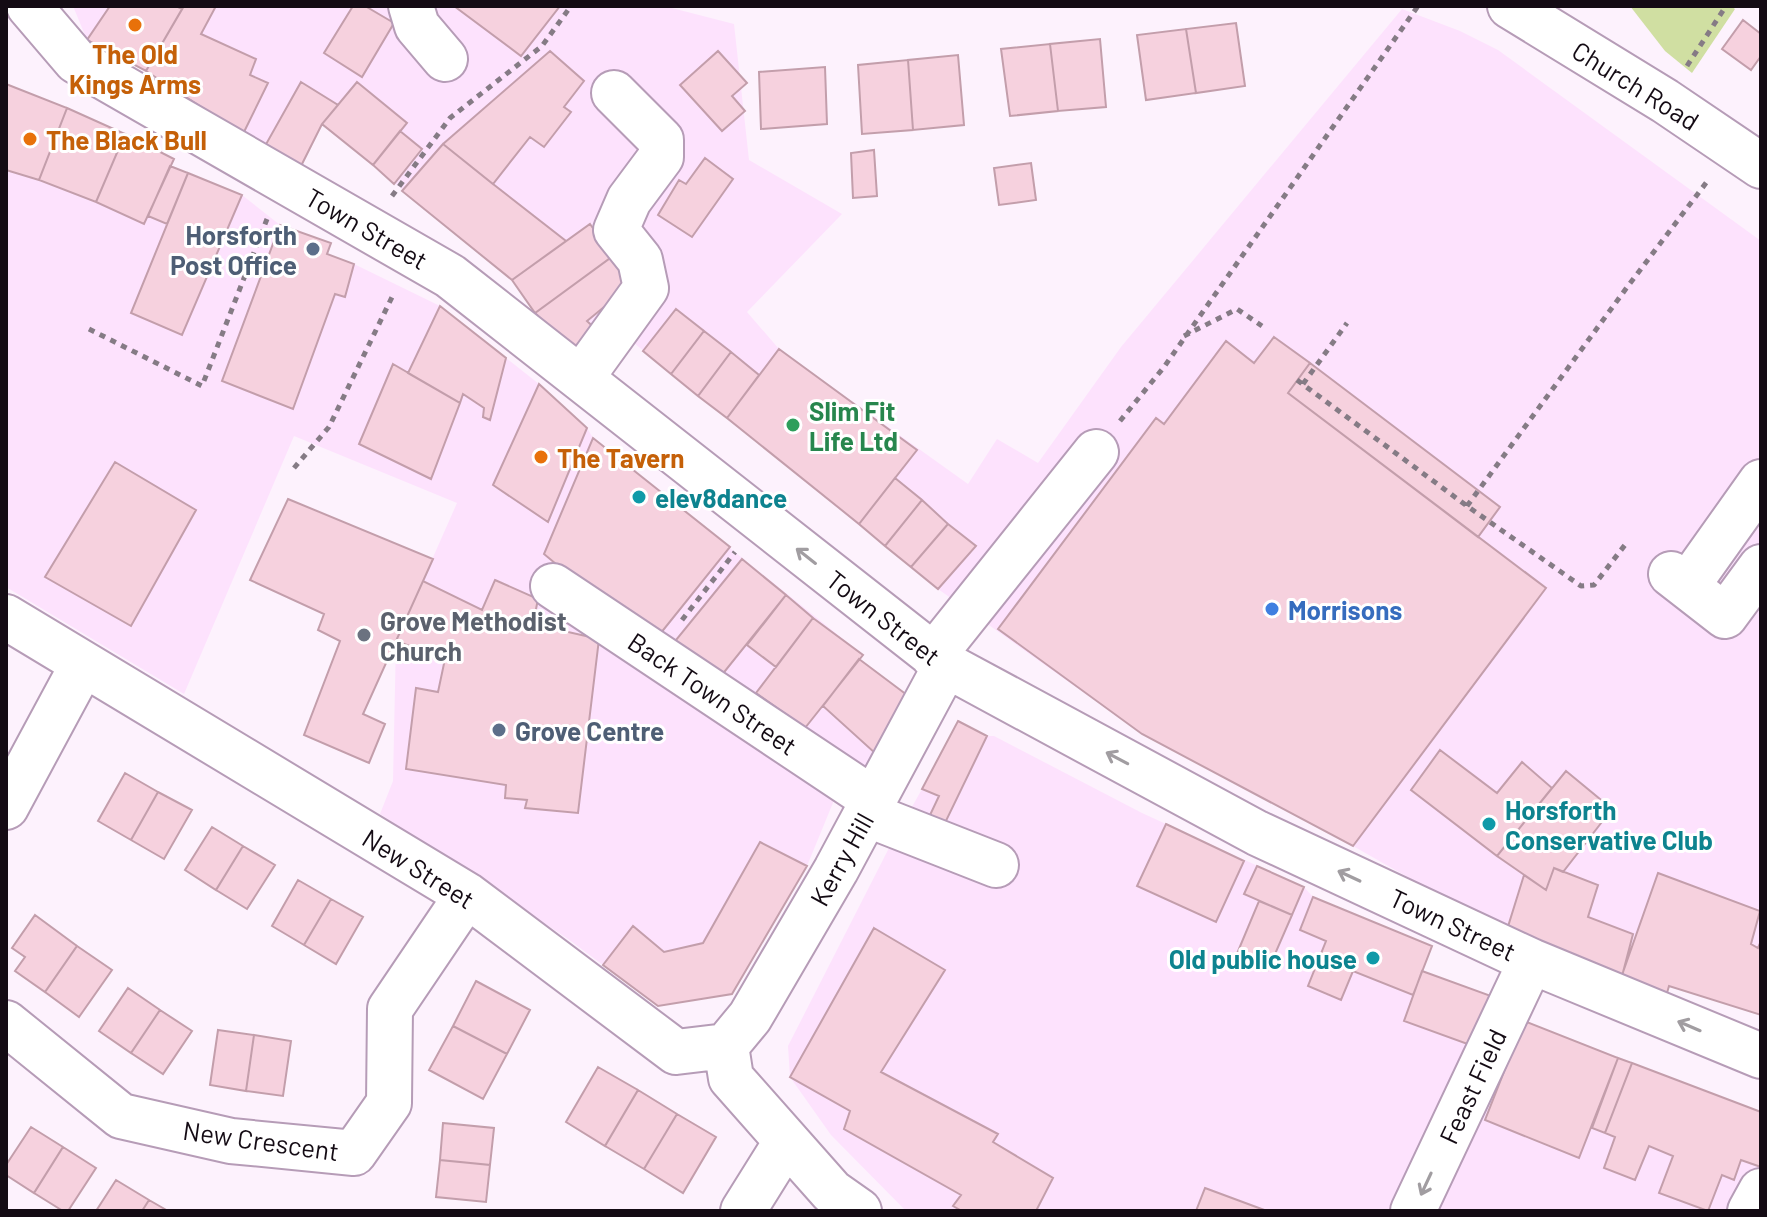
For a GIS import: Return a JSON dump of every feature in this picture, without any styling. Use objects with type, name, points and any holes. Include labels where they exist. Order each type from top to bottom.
[{"type":"street","points":[[411,6],[417,26],[445,59]]},
{"type":"street","name":"Church Road","points":[[1510,6],[1665,101],[1747,157]]},
{"type":"street","name":"Town Street","points":[[23,13],[76,61],[450,276],[939,661],[1257,833],[1531,961],[1761,1056]]},
{"type":"street","points":[[581,378],[646,288],[640,260],[616,230],[629,200],[661,157],[661,140],[614,93]]},
{"type":"street","name":"Kerry Hill","points":[[726,1046],[750,1017],[836,870],[870,807],[939,661],[1096,452]]},
{"type":"street","points":[[1750,498],[1679,580],[1725,616],[1761,567]]},
{"type":"street","name":"Back Town Street","points":[[553,586],[870,807],[996,865]]},
{"type":"street","name":"New Street","points":[[6,617],[467,895],[676,1052],[726,1046]]},
{"type":"street","points":[[6,807],[83,664]]},
{"type":"street","name":"New Crescent","points":[[6,1023],[121,1116],[231,1141],[354,1153],[389,1103],[390,1009],[467,895]]},
{"type":"street","name":"Feast Field","points":[[1413,1211],[1531,961]]},
{"type":"street","points":[[726,1046],[731,1078],[832,1192],[859,1211]]},
{"type":"street","points":[[743,1211],[786,1142]]},
{"type":"street","points":[[1750,1211],[1761,1191]]},
{"type":"path","points":[[367,228],[450,118],[542,46],[571,6]]},
{"type":"path","points":[[1096,452],[1164,367],[1418,6]]},
{"type":"path","points":[[1665,101],[1726,6]]},
{"type":"path","points":[[1467,506],[1625,290],[1747,157]]},
{"type":"path","points":[[89,329],[202,386],[282,179]]},
{"type":"path","points":[[294,468],[329,427],[412,254]]},
{"type":"path","points":[[1183,337],[1237,309],[1262,326]]},
{"type":"path","points":[[1347,323],[1300,382],[1581,586],[1594,585],[1628,541]]},
{"type":"path","points":[[654,654],[761,520]]},
{"type":"shaded area","points":[[73,6],[664,6],[734,24],[749,160],[842,214],[747,312],[779,349],[968,484],[997,439],[1038,463],[1121,347],[1402,9],[1460,31],[1498,50],[1761,241],[1761,1015],[1669,986],[1667,993],[1506,933],[1353,846],[1142,734],[938,589],[629,339],[567,347],[535,313],[512,280],[323,124],[301,166],[243,134],[145,71],[87,40]]},
{"type":"shaded area","points":[[6,84],[125,134],[171,167],[242,195],[280,225],[331,243],[328,255],[354,264],[440,306],[539,384],[587,428],[593,438],[863,655],[860,660],[907,695],[865,770],[837,793],[807,866],[732,994],[658,1006],[568,939],[380,814],[393,781],[396,641],[457,503],[294,436],[184,694],[6,587]]},
{"type":"shaded area","points":[[987,736],[994,736],[1142,813],[1304,887],[1313,897],[1432,946],[1422,971],[1491,996],[1524,1021],[1761,1112],[1761,1211],[906,1211],[831,1135],[790,1077],[788,1046],[922,789]]},
{"type":"green space","points":[[1630,6],[1731,6],[1735,9],[1692,73],[1665,51]]},
{"type":"building","name":"The Old Kings Arms","points":[[110,6],[176,6],[182,9],[146,71],[87,40]]},
{"type":"building","points":[[184,6],[216,6],[201,34],[256,59],[250,75],[268,83],[243,134],[146,71]]},
{"type":"building","points":[[353,6],[365,6],[394,23],[362,77],[324,53]]},
{"type":"building","points":[[454,6],[560,6],[521,56]]},
{"type":"building","points":[[1743,20],[1761,34],[1761,56],[1751,70],[1722,49]]},
{"type":"building","points":[[1236,23],[1245,86],[1196,93],[1186,29]]},
{"type":"building","points":[[1186,29],[1196,93],[1146,100],[1137,35]]},
{"type":"building","points":[[1100,39],[1106,107],[1058,111],[1050,44]]},
{"type":"building","points":[[1050,44],[1058,111],[1010,116],[1001,49]]},
{"type":"building","points":[[550,51],[584,81],[564,107],[571,112],[544,147],[530,137],[493,184],[443,144]]},
{"type":"building","points":[[718,51],[747,83],[732,96],[745,111],[722,131],[680,85]]},
{"type":"building","points":[[958,55],[964,125],[913,130],[908,60]]},
{"type":"building","points":[[908,60],[913,130],[862,134],[858,65]]},
{"type":"building","points":[[825,67],[827,124],[761,129],[759,72]]},
{"type":"building","points":[[301,82],[338,105],[322,124],[301,166],[265,146]]},
{"type":"building","points":[[357,82],[407,123],[373,165],[322,124]]},
{"type":"building","name":"The Black Bull","points":[[6,84],[67,108],[39,180],[6,170]]},
{"type":"building","points":[[67,108],[125,134],[96,202],[39,180]]},
{"type":"building","points":[[400,131],[422,149],[394,184],[373,165]]},
{"type":"building","points":[[125,134],[174,159],[144,224],[96,202]]},
{"type":"building","points":[[443,144],[566,241],[512,280],[402,191]]},
{"type":"building","points":[[874,150],[877,196],[853,198],[851,153]]},
{"type":"building","points":[[705,158],[733,179],[692,237],[658,215],[679,180],[686,184]]},
{"type":"building","points":[[1031,163],[1036,200],[999,205],[994,168]]},
{"type":"building","points":[[170,166],[188,173],[167,224],[148,216]]},
{"type":"building","points":[[188,173],[242,195],[182,335],[131,313]]},
{"type":"building","points":[[590,224],[613,256],[535,313],[512,280]]},
{"type":"building","points":[[280,225],[331,243],[327,254],[354,264],[345,297],[335,294],[293,409],[222,381]]},
{"type":"building","points":[[613,256],[632,284],[587,321],[601,334],[582,359],[535,313]]},
{"type":"building","points":[[440,306],[506,358],[490,420],[483,417],[484,408],[463,394],[460,403],[408,373]]},
{"type":"building","points":[[676,309],[704,331],[671,374],[643,351]]},
{"type":"building","points":[[704,331],[731,352],[698,396],[671,374]]},
{"type":"building","name":"Morrisons","points":[[1274,337],[1310,363],[1288,393],[1546,588],[1353,846],[1142,734],[998,629],[1156,418],[1164,424],[1226,341],[1254,363]]},
{"type":"building","points":[[779,349],[917,450],[859,524],[727,418]]},
{"type":"building","points":[[731,352],[759,375],[727,418],[698,396]]},
{"type":"building","points":[[1310,363],[1500,507],[1478,537],[1288,393]]},
{"type":"building","points":[[393,364],[460,403],[431,479],[359,444]]},
{"type":"building","name":"The Tavern","points":[[539,384],[587,428],[548,522],[493,485]]},
{"type":"building","points":[[593,438],[730,547],[652,644],[544,554]]},
{"type":"building","points":[[115,462],[196,510],[131,626],[45,577]]},
{"type":"building","points":[[895,478],[922,500],[885,546],[859,524]]},
{"type":"building","name":"Grove Methodist Church","points":[[288,499],[433,559],[363,714],[385,724],[369,763],[304,735],[340,641],[318,630],[324,614],[250,580]]},
{"type":"building","points":[[922,500],[948,524],[911,567],[885,546]]},
{"type":"building","points":[[948,524],[976,546],[938,589],[911,567]]},
{"type":"building","points":[[742,559],[786,595],[713,686],[667,651]]},
{"type":"building","name":"Grove Centre","points":[[495,580],[538,599],[533,624],[599,639],[578,813],[525,808],[527,800],[505,798],[506,785],[406,769],[416,688],[438,692],[445,659],[396,641],[423,581],[482,610]]},
{"type":"building","points":[[786,595],[813,618],[776,667],[747,645]]},
{"type":"building","points":[[813,618],[863,655],[805,728],[756,693]]},
{"type":"building","points":[[859,659],[907,695],[876,754],[823,706]]},
{"type":"building","points":[[958,721],[987,736],[945,823],[930,815],[939,796],[922,789]]},
{"type":"building","name":"Horsforth Conservative Club","points":[[1440,750],[1497,793],[1522,762],[1552,788],[1497,856],[1411,790]]},
{"type":"building","points":[[1566,771],[1612,809],[1563,872],[1554,868],[1546,890],[1497,856]]},
{"type":"building","points":[[125,773],[158,792],[131,840],[98,821]]},
{"type":"building","points":[[158,792],[192,810],[164,859],[131,840]]},
{"type":"building","points":[[1166,824],[1244,861],[1216,922],[1137,886]]},
{"type":"building","points":[[212,827],[243,846],[216,890],[185,870]]},
{"type":"building","points":[[760,842],[807,866],[732,994],[658,1006],[603,965],[633,926],[664,952],[703,943]]},
{"type":"building","points":[[243,846],[275,865],[247,909],[216,890]]},
{"type":"building","points":[[1257,866],[1304,887],[1292,915],[1244,894]]},
{"type":"building","points":[[1554,868],[1598,885],[1588,917],[1633,934],[1621,980],[1506,933],[1524,875],[1546,890]]},
{"type":"building","points":[[1658,873],[1760,911],[1751,944],[1758,948],[1761,941],[1761,1015],[1669,986],[1667,993],[1622,975]]},
{"type":"building","points":[[298,880],[331,899],[304,945],[272,926]]},
{"type":"building","name":"Old public house","points":[[1313,897],[1432,946],[1413,995],[1353,971],[1341,1000],[1308,986],[1326,941],[1300,930]]},
{"type":"building","points":[[331,899],[363,917],[336,964],[304,945]]},
{"type":"building","points":[[1259,901],[1292,915],[1268,970],[1236,956]]},
{"type":"building","points":[[35,915],[77,946],[45,992],[15,971],[25,957],[12,948]]},
{"type":"building","points":[[874,928],[945,970],[881,1072],[998,1134],[993,1142],[1053,1178],[1036,1211],[962,1211],[953,1206],[961,1195],[844,1129],[850,1111],[790,1077]]},
{"type":"building","points":[[77,946],[112,970],[79,1017],[45,992]]},
{"type":"building","points":[[1422,971],[1491,996],[1473,1046],[1404,1021]]},
{"type":"building","points":[[476,981],[530,1010],[507,1054],[453,1026]]},
{"type":"building","points":[[128,988],[160,1010],[131,1053],[99,1031]]},
{"type":"building","points":[[160,1010],[192,1031],[163,1074],[131,1053]]},
{"type":"building","points":[[1524,1021],[1618,1058],[1579,1158],[1485,1120]]},
{"type":"building","points":[[453,1026],[507,1054],[483,1099],[429,1070]]},
{"type":"building","points":[[218,1030],[254,1035],[246,1091],[210,1085]]},
{"type":"building","points":[[254,1035],[291,1041],[283,1096],[246,1091]]},
{"type":"building","points":[[1618,1058],[1632,1063],[1605,1133],[1592,1128]]},
{"type":"building","points":[[1632,1063],[1761,1112],[1761,1167],[1741,1160],[1734,1180],[1722,1175],[1708,1211],[1659,1193],[1673,1156],[1649,1146],[1635,1180],[1604,1168],[1615,1137],[1605,1133]]},
{"type":"building","points":[[598,1067],[638,1090],[605,1146],[566,1122]]},
{"type":"building","points":[[638,1090],[677,1114],[644,1169],[605,1146]]},
{"type":"building","points":[[677,1114],[716,1137],[683,1193],[644,1169]]},
{"type":"building","points":[[443,1123],[494,1128],[490,1165],[440,1160]]},
{"type":"building","points":[[31,1127],[63,1147],[34,1193],[6,1175],[6,1165]]},
{"type":"building","points":[[63,1147],[96,1168],[68,1211],[34,1193]]},
{"type":"building","points":[[440,1160],[490,1165],[486,1202],[436,1197]]},
{"type":"building","points":[[116,1180],[149,1200],[142,1211],[96,1211]]},
{"type":"building","points":[[1205,1188],[1267,1211],[1196,1211]]},
{"type":"building","points":[[149,1200],[168,1211],[142,1211]]},
{"type":"place","name":"The Old Kings Arms","points":[[135,25]]},
{"type":"place","name":"The Black Bull","points":[[30,139]]},
{"type":"place","name":"Horsforth Post Office","points":[[313,249]]},
{"type":"place","name":"Slim Fit Life Ltd","points":[[793,425]]},
{"type":"place","name":"The Tavern","points":[[541,457]]},
{"type":"place","name":"elev8dance","points":[[639,497]]},
{"type":"place","name":"Morrisons","points":[[1272,609]]},
{"type":"place","name":"Grove Methodist Church","points":[[364,635]]},
{"type":"place","name":"Grove Centre","points":[[499,730]]},
{"type":"place","name":"Horsforth Conservative Club","points":[[1489,824]]},
{"type":"place","name":"Old public house","points":[[1373,958]]}]
